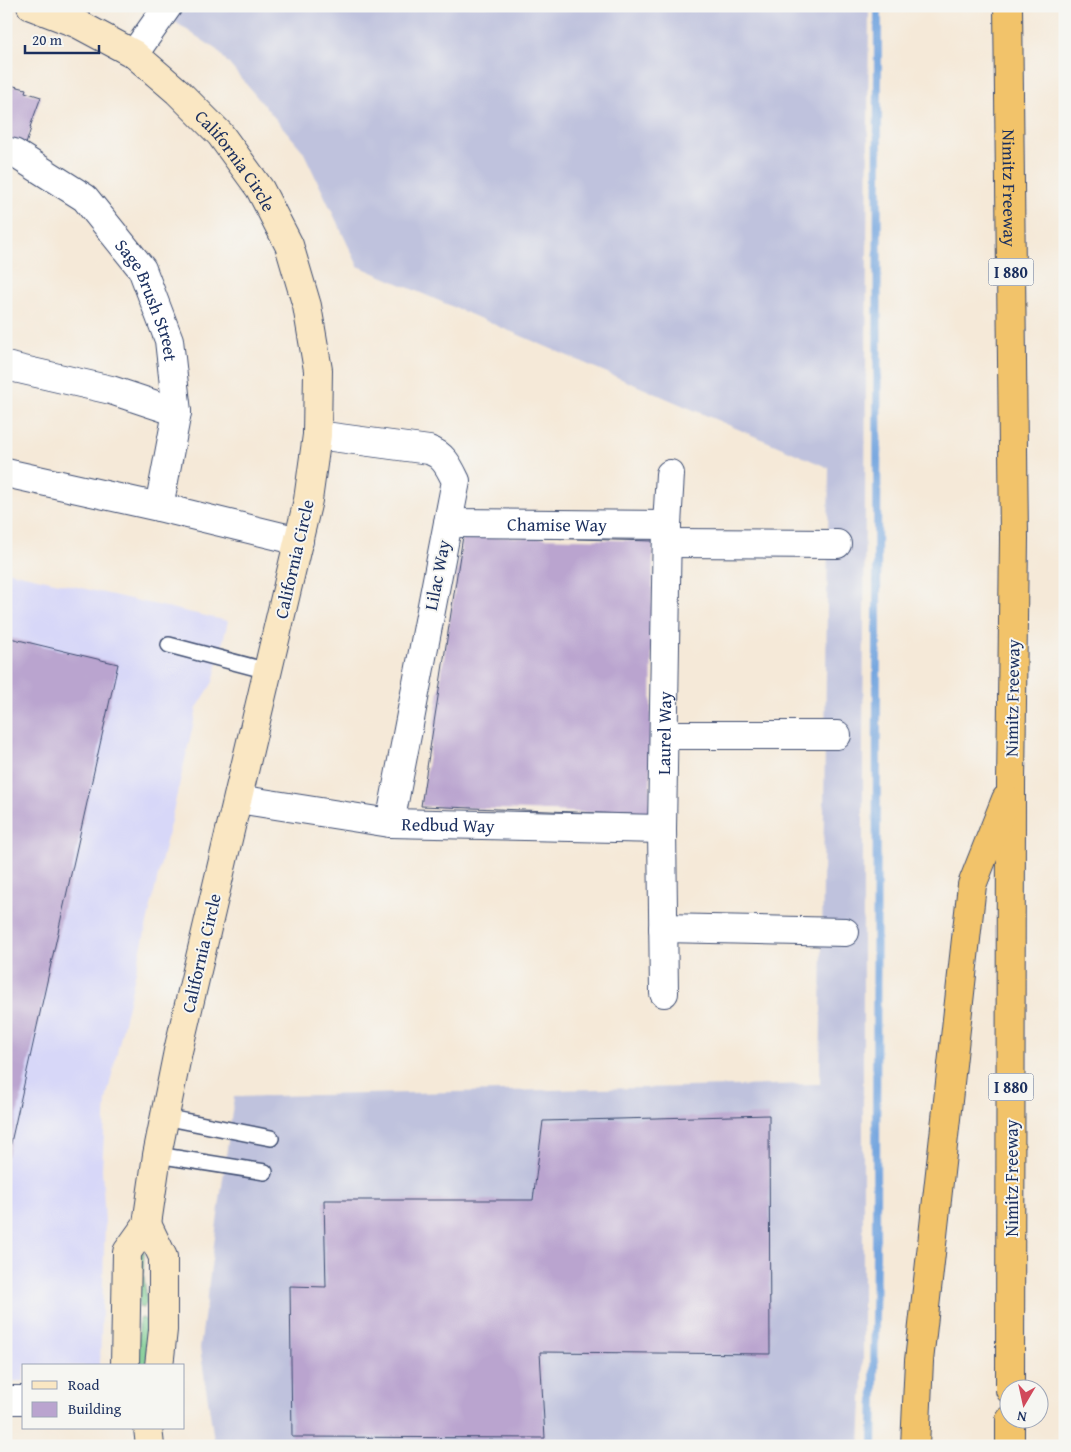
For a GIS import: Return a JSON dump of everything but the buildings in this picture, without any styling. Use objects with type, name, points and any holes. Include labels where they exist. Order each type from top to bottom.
[{"type":"highway","name":"Nimitz Freeway","points":[[1008,6],[1014,538],[1011,785],[1010,1380]]},
{"type":"highway","points":[[915,1446],[919,1361],[972,885],[1011,785]]},
{"type":"highway","points":[[1010,1430],[1010,1446]]},
{"type":"street","name":"California Circle","points":[[31,6],[78,24],[134,54],[178,92],[220,134],[260,189],[289,244],[307,306],[318,370],[317,435],[308,500],[178,1051],[156,1155],[147,1224],[127,1252],[125,1364]]},
{"type":"street","points":[[134,54],[168,6]]},
{"type":"street","name":"Sage Brush Street","points":[[6,152],[14,153],[85,198],[142,269],[169,340],[177,412],[160,506]]},
{"type":"street","points":[[6,366],[110,390],[177,412]]},
{"type":"street","name":"Lilac Way","points":[[317,435],[429,450],[439,454],[456,480],[390,823]]},
{"type":"street","points":[[6,473],[160,506],[299,541]]},
{"type":"street","name":"Laurel Way","points":[[664,993],[662,829],[667,534],[670,474]]},
{"type":"street","name":"Chamise Way","points":[[448,523],[837,544]]},
{"type":"street","points":[[664,735],[837,735]]},
{"type":"street","name":"Redbud Way","points":[[238,799],[390,823],[662,829]]},
{"type":"street","points":[[663,928],[845,932]]},
{"type":"street","points":[[147,1224],[163,1257],[163,1330],[160,1364]]},
{"type":"street","points":[[6,1400],[22,1400]]},
{"type":"street","points":[[148,1430],[150,1446]]},
{"type":"lane","points":[[168,645],[268,671]]},
{"type":"lane","points":[[164,1117],[270,1138]]},
{"type":"lane","points":[[156,1155],[265,1172]]},
{"type":"shaded area","points":[[151,6],[869,6],[863,746],[863,1377],[860,1446],[215,1446],[200,1348],[234,1097],[820,1084],[829,468],[358,266],[303,151],[217,50]]},
{"type":"shaded area","points":[[6,571],[228,621],[213,682],[197,708],[106,1100],[102,1169],[105,1223],[100,1364],[22,1364],[22,1381],[6,1382]]},
{"type":"green space","points":[[144,1251],[143,1270],[147,1303],[143,1308],[139,1307],[140,1252]]},
{"type":"green space","points":[[143,1318],[148,1322],[147,1364],[138,1364],[139,1319]]},
{"type":"waterway","points":[[873,1446],[876,1254],[878,6]]}]
